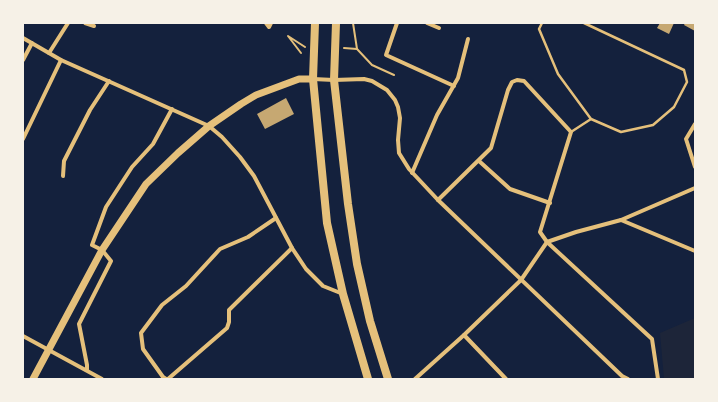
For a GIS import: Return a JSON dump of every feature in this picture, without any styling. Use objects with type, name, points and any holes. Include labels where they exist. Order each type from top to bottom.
[{"type":"main road","points":[[315,23],[313,79],[326,223],[343,294],[368,379]]},
{"type":"main road","points":[[336,23],[334,80],[348,204],[357,264],[370,321],[388,379]]},
{"type":"street","points":[[49,53],[68,23]]},
{"type":"street","points":[[84,23],[94,26]]},
{"type":"street","points":[[266,23],[269,27],[271,23]]},
{"type":"street","points":[[397,23],[386,56],[454,86]]},
{"type":"street","points":[[428,23],[439,28]]},
{"type":"street","points":[[23,38],[61,60],[209,126],[222,137],[240,157],[254,176],[292,248],[306,269],[322,286],[343,294]]},
{"type":"street","points":[[412,173],[437,115],[458,78],[468,39]]},
{"type":"street","points":[[23,60],[32,43]]},
{"type":"street","points":[[23,139],[61,60]]},
{"type":"street","points":[[33,379],[102,250],[146,184],[209,126],[256,95],[299,78],[372,81],[387,90],[395,100],[398,107],[400,118],[398,140],[399,153],[412,173],[620,378],[628,379]]},
{"type":"street","points":[[438,200],[491,148],[508,90],[512,82],[517,80],[524,81],[572,132],[540,232],[547,242],[652,339],[658,379]]},
{"type":"street","points":[[63,176],[64,161],[90,110],[109,81]]},
{"type":"street","points":[[87,370],[78,324],[111,261],[102,250],[92,245],[106,207],[132,167],[154,144],[172,109]]},
{"type":"street","points":[[695,124],[686,139],[695,167]]},
{"type":"street","points":[[479,161],[510,189],[550,203]]},
{"type":"street","points":[[415,379],[521,280],[547,242],[576,232],[621,220],[695,188]]},
{"type":"street","points":[[276,218],[248,237],[220,249],[186,286],[162,305],[141,333],[143,349],[163,377],[167,379],[227,328],[229,310],[292,248]]},
{"type":"street","points":[[621,220],[695,250]]},
{"type":"street","points":[[464,334],[506,379]]},
{"type":"street","points":[[23,336],[102,379]]},
{"type":"lane","points":[[542,23],[539,30],[558,74],[591,119],[622,132],[653,126],[674,107],[687,82],[684,70],[584,23]]},
{"type":"lane","points":[[572,132],[591,119]]},
{"type":"path","points":[[354,23],[357,49],[372,65],[394,75]]},
{"type":"path","points":[[301,53],[288,36],[304,47]]},
{"type":"shaded area","points":[[695,318],[695,379],[664,379],[660,333]]},
{"type":"building","points":[[660,23],[674,23],[669,34],[657,28]]},
{"type":"building","points":[[685,23],[695,23],[695,31],[684,25]]},
{"type":"building","points":[[286,98],[294,114],[265,129],[257,114]]}]
